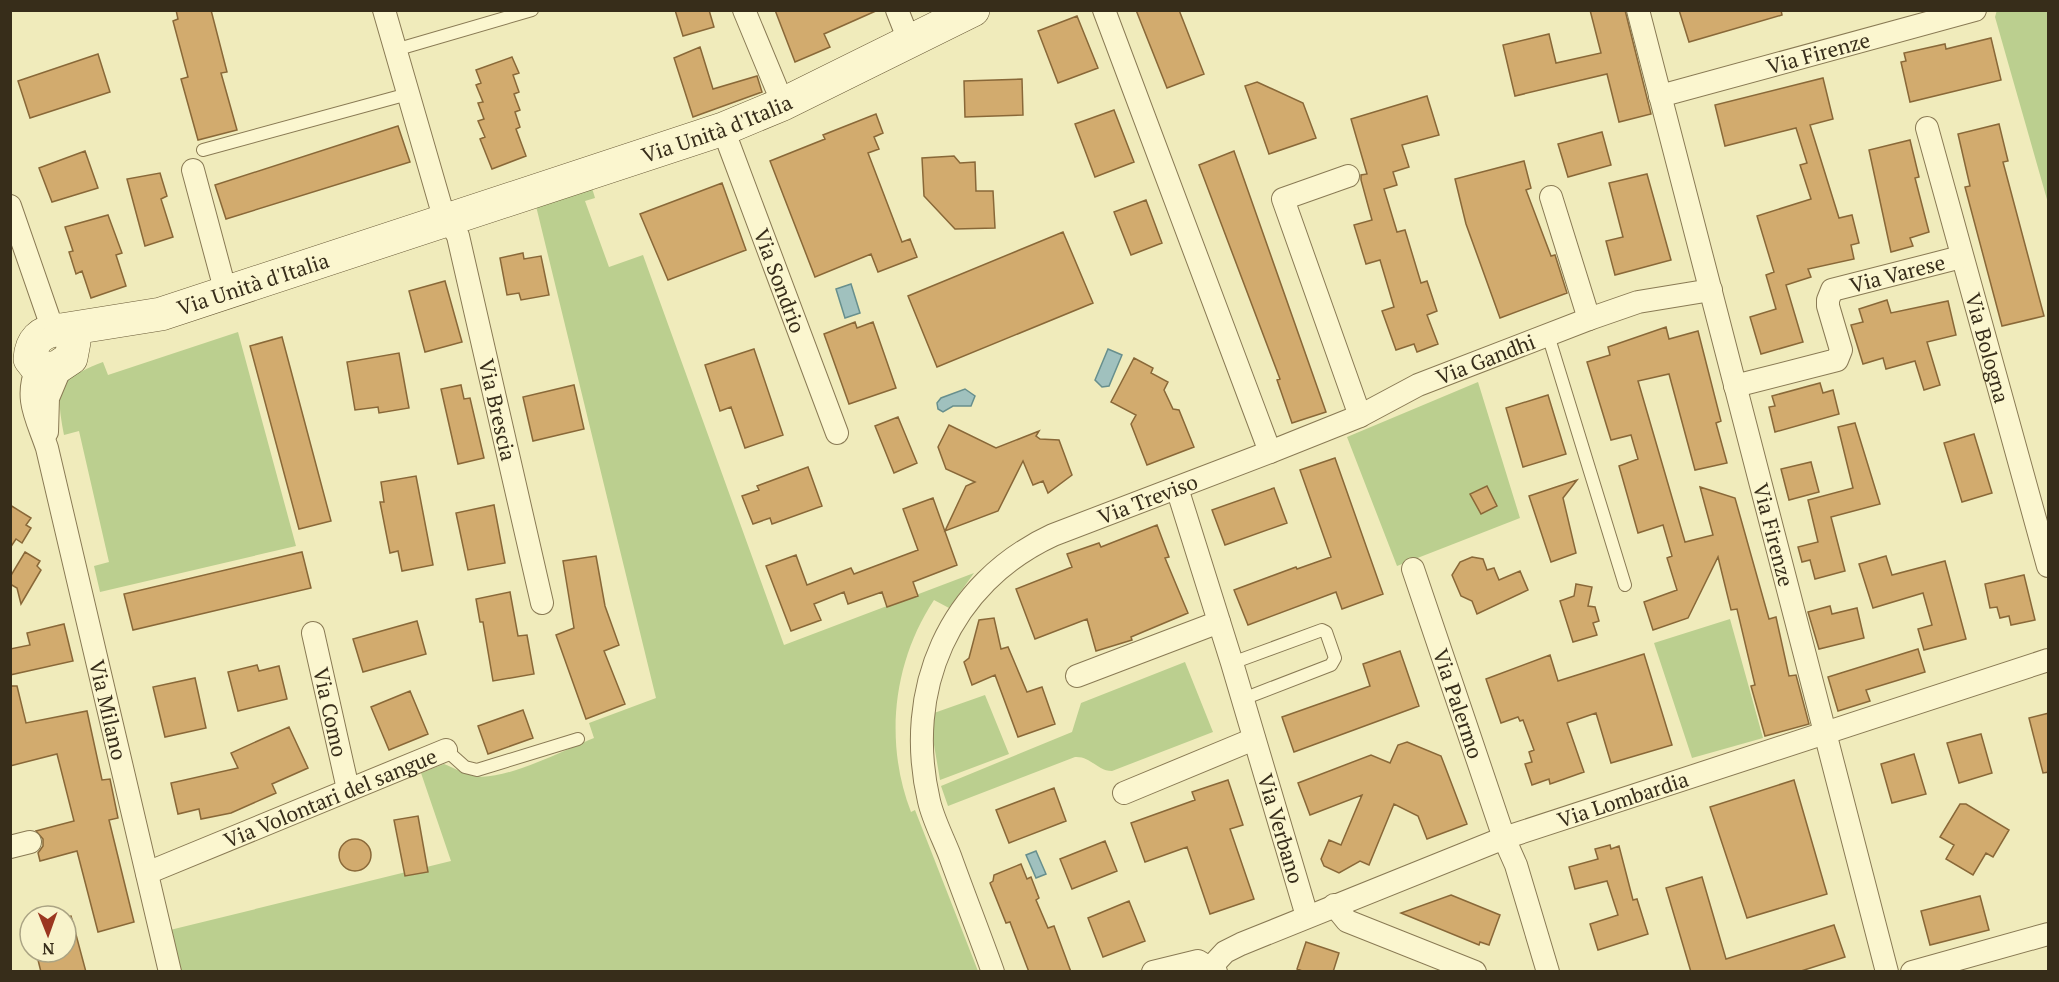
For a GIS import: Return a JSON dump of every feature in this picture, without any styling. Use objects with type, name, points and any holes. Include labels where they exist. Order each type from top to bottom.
[{"type":"street","points":[[384,10],[441,207],[448,219]]},
{"type":"street","points":[[744,10],[783,104]]},
{"type":"street","points":[[897,10],[910,43]]},
{"type":"street","name":"Via Unità d'Italia","points":[[41,355],[723,129],[783,104],[974,10]]},
{"type":"street","points":[[1104,10],[1270,452]]},
{"type":"street","name":"Via Firenze","points":[[1638,10],[1887,972]]},
{"type":"street","name":"Via Firenze","points":[[1660,96],[1975,10]]},
{"type":"street","name":"Via Bologna","points":[[1927,128],[2049,566]]},
{"type":"street","name":"Via Sondrio","points":[[723,129],[837,433]]},
{"type":"street","points":[[193,171],[226,293]]},
{"type":"street","points":[[1348,176],[1283,199],[1360,416]]},
{"type":"street","points":[[1551,197],[1589,320]]},
{"type":"street","points":[[10,206],[41,355]]},
{"type":"street","name":"Via Brescia","points":[[448,219],[458,236],[542,603]]},
{"type":"street","name":"Via Varese","points":[[1735,386],[1832,361],[1839,357],[1841,350],[1827,300],[1832,290],[1961,256]]},
{"type":"street","name":"Via Gandhi","points":[[1270,452],[1360,416],[1418,386],[1548,335],[1638,302],[1711,290]]},
{"type":"street","name":"Via Milano","points":[[41,355],[31,383],[31,401],[48,448],[170,972]]},
{"type":"street","name":"Via Treviso","points":[[993,972],[929,801],[924,727],[927,685],[939,652],[960,613],[992,574],[1034,544],[1270,452]]},
{"type":"street","name":"Via Verbano","points":[[1177,488],[1243,699],[1307,916]]},
{"type":"street","name":"Via Palermo","points":[[1413,569],[1504,838],[1516,865],[1548,972]]},
{"type":"street","points":[[1077,676],[1219,622]]},
{"type":"street","name":"Via Como","points":[[313,633],[348,789]]},
{"type":"street","name":"Via Lombardia","points":[[1153,972],[1198,962],[1214,969],[1220,956],[1230,949],[1504,838],[2049,660]]},
{"type":"street","points":[[1124,793],[1254,739]]},
{"type":"street","name":"Via Volontari del sangue","points":[[147,873],[446,750]]},
{"type":"street","points":[[1334,905],[1347,921],[1475,972]]},
{"type":"street","points":[[1912,972],[2049,934]]},
{"type":"lane","points":[[395,50],[532,10]]},
{"type":"lane","points":[[203,150],[408,94]]},
{"type":"lane","points":[[1548,335],[1625,585]]},
{"type":"lane","points":[[1232,663],[1322,630],[1326,632],[1335,658],[1331,665],[1243,699]]},
{"type":"lane","name":"Via Volontari del sangue","points":[[446,750],[465,767],[477,770],[578,739]]},
{"type":"green space","points":[[1997,10],[2048,11],[2048,203],[1995,17]]},
{"type":"green space","points":[[592,188],[595,198],[585,201],[609,267],[643,255],[784,645],[974,573],[949,608],[934,600],[920,624],[909,649],[902,676],[897,703],[896,731],[897,758],[911,812],[915,810],[978,971],[180,971],[170,930],[451,861],[421,773],[444,764],[475,776],[487,777],[517,770],[594,738],[589,723],[656,698],[536,206]]},
{"type":"green space","points":[[238,332],[296,546],[100,592],[94,566],[109,562],[79,431],[64,435],[60,406],[63,387],[76,374],[103,362],[108,375]]},
{"type":"green space","points":[[1478,382],[1520,518],[1397,566],[1347,437]]},
{"type":"green space","points":[[1730,619],[1763,738],[1692,758],[1654,643]]},
{"type":"green space","points":[[1185,662],[1213,732],[1112,771],[1102,769],[1081,757],[1075,757],[948,806],[941,786],[1072,732],[1081,703]]},
{"type":"green space","points":[[985,695],[1009,754],[940,780],[933,739],[934,713]]},
{"type":"water","points":[[851,284],[860,313],[845,318],[836,289]]},
{"type":"water","points":[[1108,349],[1122,355],[1109,386],[1102,387],[1095,380]]},
{"type":"water","points":[[965,389],[975,396],[971,406],[953,406],[943,412],[938,409],[937,403],[941,398]]},
{"type":"water","points":[[1036,851],[1046,874],[1036,878],[1026,855]]},
{"type":"building","points":[[176,10],[211,10],[227,72],[221,73],[237,130],[198,140],[181,79],[188,77],[173,21],[178,19]]},
{"type":"building","points":[[675,10],[709,10],[714,27],[683,36]]},
{"type":"building","points":[[775,10],[878,10],[824,34],[830,47],[795,62]]},
{"type":"building","points":[[1136,10],[1179,10],[1204,74],[1167,88]]},
{"type":"building","points":[[1590,10],[1625,10],[1651,114],[1619,122],[1607,74],[1515,96],[1503,45],[1549,34],[1556,63],[1601,53]]},
{"type":"building","points":[[1679,10],[1781,10],[1782,15],[1689,42]]},
{"type":"building","points":[[1077,16],[1098,68],[1058,83],[1038,31]]},
{"type":"building","points":[[1991,38],[2001,80],[1910,102],[1901,62],[1906,61],[1904,53],[1945,44],[1946,49]]},
{"type":"building","points":[[700,47],[713,89],[757,76],[762,92],[693,117],[674,58]]},
{"type":"building","points":[[98,54],[110,92],[30,118],[18,81]]},
{"type":"building","points":[[512,57],[519,73],[513,75],[519,92],[514,94],[520,110],[515,112],[520,127],[516,129],[526,156],[492,169],[480,139],[485,137],[478,121],[484,119],[478,103],[483,102],[476,85],[481,83],[476,70]]},
{"type":"building","points":[[1823,78],[1833,119],[1810,125],[1839,218],[1852,215],[1859,243],[1851,245],[1854,259],[1808,269],[1811,277],[1786,285],[1803,342],[1761,354],[1750,317],[1776,309],[1766,275],[1774,272],[1757,216],[1811,199],[1800,165],[1807,163],[1796,128],[1725,146],[1715,105]]},
{"type":"building","points":[[1022,79],[1023,115],[965,117],[964,81]]},
{"type":"building","points":[[1257,82],[1303,103],[1316,138],[1269,154],[1245,86]]},
{"type":"building","points":[[1427,96],[1439,135],[1402,145],[1409,167],[1393,172],[1397,185],[1384,189],[1397,232],[1405,230],[1421,283],[1427,281],[1437,311],[1427,315],[1438,344],[1417,352],[1414,344],[1396,350],[1382,311],[1394,307],[1380,260],[1366,264],[1354,225],[1372,220],[1361,180],[1361,175],[1367,174],[1351,119]]},
{"type":"building","points":[[1114,110],[1134,162],[1095,177],[1075,124]]},
{"type":"building","points":[[876,114],[883,133],[874,137],[879,149],[868,153],[902,242],[910,239],[917,257],[878,272],[871,254],[815,277],[770,161],[825,139],[823,135]]},
{"type":"building","points":[[1999,124],[2008,161],[2003,162],[2044,316],[2002,326],[1965,187],[1970,186],[1958,134]]},
{"type":"building","points":[[398,126],[410,162],[226,219],[215,185]]},
{"type":"building","points":[[1602,132],[1611,165],[1568,177],[1558,144]]},
{"type":"building","points":[[1910,140],[1919,177],[1915,178],[1929,232],[1910,238],[1913,246],[1891,252],[1869,150]]},
{"type":"building","points":[[85,151],[98,188],[52,202],[39,168]]},
{"type":"building","points":[[1234,151],[1326,412],[1292,423],[1277,380],[1280,379],[1199,165]]},
{"type":"building","points":[[954,156],[960,163],[975,162],[976,191],[993,191],[995,228],[955,229],[924,196],[922,158]]},
{"type":"building","points":[[1524,161],[1531,188],[1526,190],[1551,256],[1555,255],[1567,293],[1500,318],[1466,224],[1455,179]]},
{"type":"building","points":[[160,173],[167,196],[161,199],[173,237],[145,246],[127,179]]},
{"type":"building","points":[[1647,174],[1671,260],[1615,275],[1606,241],[1623,237],[1609,183]]},
{"type":"building","points":[[722,183],[746,250],[668,280],[640,214]]},
{"type":"building","points":[[1146,200],[1162,243],[1131,255],[1114,212]]},
{"type":"building","points":[[108,215],[122,253],[116,255],[126,286],[91,298],[82,271],[76,274],[69,252],[73,251],[65,227]]},
{"type":"building","points":[[1063,232],[1093,303],[937,367],[908,296]]},
{"type":"building","points":[[523,253],[524,259],[541,256],[549,295],[521,300],[519,293],[507,295],[500,258]]},
{"type":"building","points":[[445,281],[462,342],[425,352],[409,291]]},
{"type":"building","points":[[1887,300],[1891,313],[1948,301],[1956,335],[1927,342],[1940,385],[1924,390],[1915,361],[1886,369],[1883,358],[1863,364],[1851,325],[1863,322],[1859,309]]},
{"type":"building","points":[[855,322],[857,328],[873,322],[896,388],[849,404],[824,334]]},
{"type":"building","points":[[1666,327],[1669,339],[1698,331],[1721,421],[1716,423],[1727,463],[1695,470],[1669,374],[1638,381],[1685,542],[1713,535],[1700,487],[1735,498],[1769,619],[1776,617],[1789,676],[1796,675],[1809,724],[1765,736],[1751,686],[1755,685],[1737,609],[1731,610],[1718,557],[1688,618],[1653,630],[1644,602],[1677,590],[1667,558],[1672,556],[1663,525],[1638,533],[1619,466],[1638,459],[1631,435],[1611,440],[1587,362],[1610,355],[1608,347]]},
{"type":"building","points":[[282,337],[331,521],[299,529],[250,346]]},
{"type":"building","points":[[754,349],[783,435],[745,448],[731,407],[720,411],[705,365]]},
{"type":"building","points":[[399,353],[409,408],[379,413],[378,407],[355,410],[347,362]]},
{"type":"building","points":[[1134,358],[1153,368],[1151,373],[1168,382],[1164,390],[1173,409],[1179,410],[1194,447],[1147,465],[1131,424],[1136,415],[1111,402]]},
{"type":"building","points":[[1820,383],[1823,393],[1833,390],[1839,414],[1775,432],[1769,407],[1775,406],[1772,396]]},
{"type":"building","points":[[461,385],[464,399],[470,398],[484,458],[458,464],[441,389]]},
{"type":"building","points":[[574,385],[584,429],[533,441],[523,397]]},
{"type":"building","points":[[1548,395],[1566,454],[1523,467],[1506,408]]},
{"type":"building","points":[[898,417],[917,463],[894,473],[875,426]]},
{"type":"building","points":[[1855,423],[1880,504],[1831,517],[1845,571],[1815,579],[1810,560],[1802,562],[1798,547],[1818,542],[1808,500],[1853,488],[1838,427]]},
{"type":"building","points":[[949,425],[996,448],[1039,431],[1036,436],[1040,439],[1059,440],[1072,475],[1048,493],[1043,481],[1033,485],[1023,461],[998,511],[945,531],[966,486],[975,482],[946,469],[938,447]]},
{"type":"building","points":[[1974,434],[1992,493],[1962,502],[1944,443]]},
{"type":"building","points":[[1335,458],[1383,594],[1342,609],[1336,592],[1248,625],[1234,590],[1296,567],[1297,569],[1331,557],[1300,470]]},
{"type":"building","points":[[1811,462],[1819,492],[1789,500],[1781,469]]},
{"type":"building","points":[[808,467],[822,506],[772,524],[770,518],[753,524],[742,496],[759,490],[757,486]]},
{"type":"building","points":[[416,476],[433,565],[402,571],[398,551],[390,553],[380,502],[384,502],[381,482]]},
{"type":"building","points":[[1577,480],[1563,498],[1576,553],[1551,562],[1529,496]]},
{"type":"building","points":[[1487,486],[1497,506],[1481,514],[1470,494]]},
{"type":"building","points":[[1274,488],[1287,523],[1225,545],[1212,510]]},
{"type":"building","points":[[933,498],[957,565],[913,582],[918,596],[887,607],[882,592],[848,604],[844,592],[814,604],[821,620],[791,631],[766,566],[796,555],[807,585],[851,568],[854,574],[918,550],[903,509]]},
{"type":"building","points":[[10,505],[31,518],[26,525],[31,528],[22,543],[16,539],[10,548]]},
{"type":"building","points":[[494,505],[505,563],[468,570],[456,513]]},
{"type":"building","points":[[1157,525],[1169,557],[1165,558],[1188,613],[1131,637],[1132,640],[1096,651],[1087,619],[1035,639],[1016,589],[1072,567],[1067,554],[1099,543],[1101,547]]},
{"type":"building","points":[[25,552],[40,561],[37,566],[41,570],[21,604],[17,588],[10,584],[10,577]]},
{"type":"building","points":[[302,552],[311,588],[133,630],[124,594]]},
{"type":"building","points":[[596,556],[605,606],[619,645],[604,651],[625,704],[586,719],[556,635],[574,628],[563,561]]},
{"type":"building","points":[[1886,556],[1892,575],[1945,561],[1966,639],[1924,650],[1918,629],[1932,625],[1923,593],[1873,608],[1859,564]]},
{"type":"building","points":[[1472,557],[1483,559],[1487,570],[1494,568],[1499,580],[1520,571],[1528,590],[1477,614],[1472,601],[1461,596],[1452,575],[1460,562]]},
{"type":"building","points":[[2024,575],[2035,620],[2011,625],[2009,616],[2000,618],[1997,607],[1990,608],[1985,584]]},
{"type":"building","points":[[1576,584],[1592,587],[1588,606],[1595,607],[1599,621],[1593,623],[1597,635],[1573,642],[1560,601],[1574,596]]},
{"type":"building","points":[[510,592],[518,636],[527,635],[534,674],[493,681],[483,622],[480,622],[476,599]]},
{"type":"building","points":[[1830,606],[1832,614],[1857,608],[1864,638],[1819,649],[1808,612]]},
{"type":"building","points":[[994,618],[1001,649],[1008,647],[1027,692],[1042,687],[1055,724],[1018,737],[995,675],[972,685],[964,662],[969,658],[979,620]]},
{"type":"building","points":[[417,621],[426,654],[363,672],[353,639]]},
{"type":"building","points":[[64,624],[73,661],[10,675],[10,649],[30,645],[27,633]]},
{"type":"building","points":[[1918,649],[1925,672],[1866,690],[1870,701],[1838,711],[1828,677]]},
{"type":"building","points":[[1400,651],[1419,706],[1294,752],[1282,717],[1370,686],[1363,664]]},
{"type":"building","points":[[1644,654],[1672,745],[1611,763],[1596,713],[1567,723],[1584,772],[1550,784],[1549,779],[1532,785],[1525,764],[1532,762],[1529,752],[1534,750],[1523,720],[1520,721],[1518,717],[1501,723],[1486,679],[1550,655],[1558,681]]},
{"type":"building","points":[[257,665],[259,671],[279,666],[287,699],[238,711],[228,672]]},
{"type":"building","points":[[195,678],[206,728],[165,737],[153,687]]},
{"type":"building","points":[[10,686],[17,686],[26,723],[87,711],[102,780],[110,779],[118,818],[109,820],[134,922],[98,932],[77,851],[40,861],[38,853],[43,846],[43,839],[36,831],[74,821],[57,754],[10,766]]},
{"type":"building","points":[[410,691],[428,734],[389,750],[371,707]]},
{"type":"building","points":[[523,710],[533,738],[488,754],[478,726]]},
{"type":"building","points":[[2049,713],[2049,772],[2043,773],[2029,718]]},
{"type":"building","points":[[289,727],[308,768],[272,784],[276,793],[231,813],[201,819],[199,809],[178,814],[171,783],[238,768],[231,753]]},
{"type":"building","points":[[1981,734],[1992,773],[1959,783],[1947,743]]},
{"type":"building","points":[[1407,742],[1441,756],[1467,824],[1427,839],[1418,816],[1394,804],[1369,865],[1360,861],[1339,873],[1324,866],[1321,859],[1329,840],[1341,845],[1362,795],[1310,815],[1298,783],[1371,755],[1390,763],[1398,745]]},
{"type":"building","points":[[1914,754],[1926,794],[1892,803],[1881,764]]},
{"type":"building","points":[[1228,780],[1243,825],[1230,829],[1254,899],[1210,914],[1187,847],[1145,862],[1131,823],[1195,800],[1192,792]]},
{"type":"building","points":[[1794,780],[1827,894],[1747,918],[1710,807]]},
{"type":"building","points":[[1054,788],[1066,821],[1009,843],[996,810]]},
{"type":"building","points":[[1960,804],[1966,804],[2009,830],[1993,857],[1986,853],[1973,875],[1946,859],[1954,845],[1940,837]]},
{"type":"building","points":[[418,816],[428,872],[405,876],[394,820]]},
{"type":"building","points":[[355,839],[366,844],[371,855],[366,866],[355,871],[344,866],[339,855],[344,844]]},
{"type":"building","points":[[1105,841],[1117,871],[1072,889],[1060,859]]},
{"type":"building","points":[[1610,845],[1611,849],[1619,846],[1633,900],[1637,899],[1648,934],[1598,950],[1590,924],[1618,915],[1607,881],[1575,889],[1569,867],[1598,859],[1595,849]]},
{"type":"building","points":[[1021,864],[1027,879],[1031,877],[1039,898],[1036,900],[1048,928],[1054,926],[1071,972],[1029,972],[1010,922],[1006,923],[990,883],[994,875]]},
{"type":"building","points":[[1702,877],[1726,959],[1834,925],[1845,957],[1798,972],[1691,972],[1666,888]]},
{"type":"building","points":[[1451,895],[1500,915],[1489,945],[1480,942],[1479,945],[1401,913]]},
{"type":"building","points":[[1980,896],[1989,930],[1930,945],[1921,911]]},
{"type":"building","points":[[1129,901],[1145,941],[1103,957],[1088,918]]},
{"type":"building","points":[[78,942],[86,972],[41,972],[39,964],[78,964]]},
{"type":"building","points":[[1306,942],[1339,953],[1333,972],[1305,972],[1297,969]]}]
